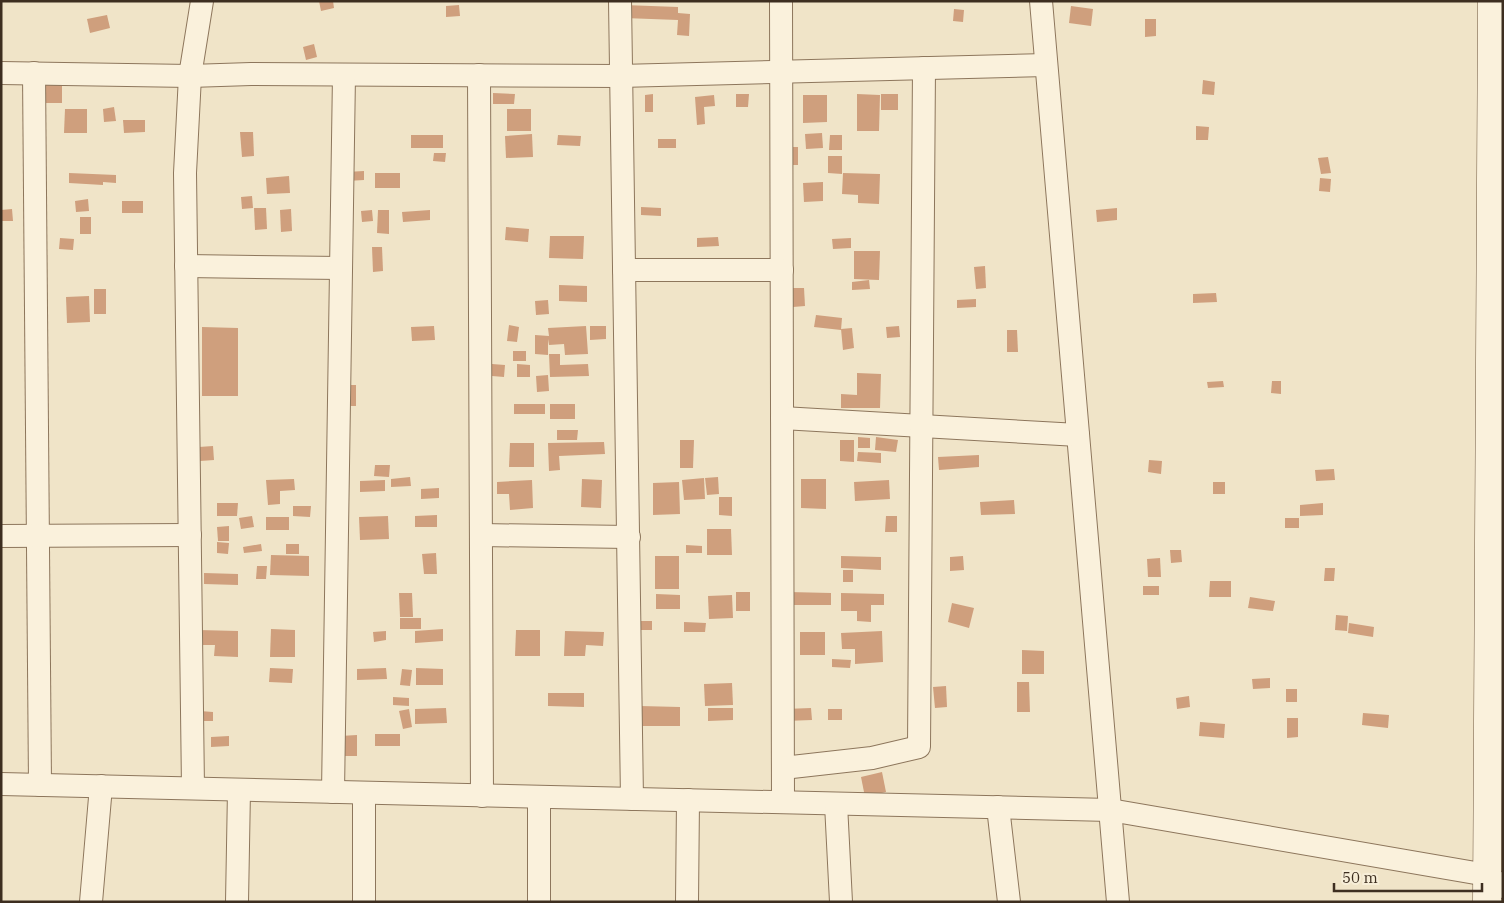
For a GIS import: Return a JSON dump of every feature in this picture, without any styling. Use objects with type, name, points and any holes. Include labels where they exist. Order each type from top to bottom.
[{"type":"street","points":[[193,788],[184,173],[190,76],[202,1]]},
{"type":"street","points":[[620,1],[632,799]]},
{"type":"street","points":[[781,1],[783,802]]},
{"type":"street","points":[[1041,1],[1118,902]]},
{"type":"street","points":[[1487,902],[1495,881],[1497,143],[1492,1]]},
{"type":"street","points":[[1,73],[190,76],[620,76],[1046,65]]},
{"type":"street","points":[[783,768],[872,758],[919,747],[924,68]]},
{"type":"street","points":[[34,73],[40,785]]},
{"type":"street","points":[[333,792],[344,75]]},
{"type":"street","points":[[480,75],[482,796]]},
{"type":"street","points":[[186,266],[341,268]]},
{"type":"street","points":[[624,270],[782,270]]},
{"type":"street","points":[[782,418],[1078,434]]},
{"type":"street","points":[[1,536],[190,535]]},
{"type":"street","points":[[481,535],[629,537]]},
{"type":"street","points":[[1,784],[1110,810],[1495,881]]},
{"type":"street","points":[[91,902],[101,786]]},
{"type":"street","points":[[237,902],[239,790]]},
{"type":"street","points":[[364,793],[364,902]]},
{"type":"street","points":[[539,797],[539,902]]},
{"type":"street","points":[[687,902],[688,800]]},
{"type":"street","points":[[836,804],[841,902]]},
{"type":"street","points":[[998,807],[1009,902]]},
{"type":"building","points":[[319,1],[333,1],[334,8],[321,11]]},
{"type":"building","points":[[459,5],[460,16],[446,17],[446,6]]},
{"type":"building","points":[[624,5],[678,7],[678,13],[690,14],[689,36],[677,35],[678,20],[624,18]]},
{"type":"building","points":[[1071,6],[1093,9],[1091,26],[1069,23]]},
{"type":"building","points":[[954,9],[964,10],[963,22],[953,21]]},
{"type":"building","points":[[107,15],[110,28],[90,33],[87,19]]},
{"type":"building","points":[[1145,19],[1156,19],[1156,36],[1145,37]]},
{"type":"building","points":[[314,44],[317,57],[306,60],[303,47]]},
{"type":"building","points":[[42,80],[62,80],[62,103],[42,103]]},
{"type":"building","points":[[1203,80],[1215,82],[1214,95],[1202,94]]},
{"type":"building","points":[[493,93],[515,94],[514,104],[493,104]]},
{"type":"building","points":[[653,94],[653,112],[645,112],[645,95]]},
{"type":"building","points":[[736,94],[749,94],[748,107],[736,107]]},
{"type":"building","points":[[857,94],[880,95],[879,131],[857,131]]},
{"type":"building","points":[[881,94],[898,94],[898,110],[881,110]]},
{"type":"building","points":[[714,95],[715,106],[704,107],[705,124],[697,125],[695,97]]},
{"type":"building","points":[[803,95],[827,95],[827,122],[803,123]]},
{"type":"building","points":[[114,107],[116,121],[104,122],[103,109]]},
{"type":"building","points":[[65,109],[87,109],[87,133],[64,133]]},
{"type":"building","points":[[507,109],[531,109],[531,131],[507,131]]},
{"type":"building","points":[[123,120],[145,120],[145,132],[124,133]]},
{"type":"building","points":[[1196,126],[1209,127],[1208,140],[1196,140]]},
{"type":"building","points":[[240,132],[253,132],[254,156],[242,157]]},
{"type":"building","points":[[822,133],[823,148],[806,149],[805,134]]},
{"type":"building","points":[[532,134],[533,157],[506,158],[505,136]]},
{"type":"building","points":[[411,135],[443,135],[443,148],[411,148]]},
{"type":"building","points":[[558,135],[581,136],[580,146],[557,145]]},
{"type":"building","points":[[830,135],[842,135],[842,150],[829,150]]},
{"type":"building","points":[[658,139],[676,139],[676,148],[658,148]]},
{"type":"building","points":[[785,147],[798,147],[798,165],[785,165]]},
{"type":"building","points":[[434,153],[446,153],[445,162],[433,161]]},
{"type":"building","points":[[828,156],[842,156],[842,174],[828,173]]},
{"type":"building","points":[[1328,157],[1331,173],[1321,174],[1318,158]]},
{"type":"building","points":[[364,171],[364,180],[347,181],[346,172]]},
{"type":"building","points":[[69,173],[116,175],[116,183],[103,182],[103,185],[69,183]]},
{"type":"building","points":[[375,173],[400,173],[400,188],[375,188]]},
{"type":"building","points":[[843,173],[880,174],[879,204],[858,203],[858,195],[842,194]]},
{"type":"building","points":[[289,176],[290,193],[267,194],[266,178]]},
{"type":"building","points":[[1320,178],[1331,179],[1330,192],[1319,191]]},
{"type":"building","points":[[823,182],[823,201],[804,202],[803,183]]},
{"type":"building","points":[[252,196],[253,208],[242,209],[241,197]]},
{"type":"building","points":[[88,199],[89,211],[76,212],[75,201]]},
{"type":"building","points":[[122,201],[143,201],[143,213],[122,213]]},
{"type":"building","points":[[641,207],[661,208],[661,216],[641,215]]},
{"type":"building","points":[[254,208],[266,208],[267,229],[255,230]]},
{"type":"building","points":[[1117,208],[1117,220],[1097,222],[1096,210]]},
{"type":"building","points":[[12,209],[13,221],[1,221],[1,210]]},
{"type":"building","points":[[291,209],[292,231],[281,232],[280,210]]},
{"type":"building","points":[[372,210],[373,221],[362,222],[361,211]]},
{"type":"building","points":[[378,210],[389,210],[389,234],[377,233]]},
{"type":"building","points":[[430,210],[430,220],[403,222],[402,212]]},
{"type":"building","points":[[80,217],[91,217],[91,234],[80,234]]},
{"type":"building","points":[[506,227],[529,229],[528,242],[505,240]]},
{"type":"building","points":[[550,236],[584,236],[583,259],[549,258]]},
{"type":"building","points":[[718,237],[719,246],[697,247],[697,238]]},
{"type":"building","points":[[60,238],[74,239],[73,250],[59,249]]},
{"type":"building","points":[[851,238],[851,248],[833,249],[832,239]]},
{"type":"building","points":[[372,247],[382,247],[383,271],[373,272]]},
{"type":"building","points":[[854,251],[880,251],[879,280],[854,279]]},
{"type":"building","points":[[985,266],[986,288],[976,289],[974,267]]},
{"type":"building","points":[[869,280],[870,289],[852,290],[852,282]]},
{"type":"building","points":[[559,285],[587,286],[587,302],[559,301]]},
{"type":"building","points":[[792,288],[804,288],[805,306],[793,307]]},
{"type":"building","points":[[94,289],[106,289],[106,314],[94,314]]},
{"type":"building","points":[[1216,293],[1217,302],[1193,303],[1193,294]]},
{"type":"building","points":[[89,296],[90,322],[67,323],[66,297]]},
{"type":"building","points":[[976,299],[976,307],[957,308],[957,300]]},
{"type":"building","points":[[548,300],[549,314],[536,315],[535,301]]},
{"type":"building","points":[[816,315],[842,318],[841,330],[814,327]]},
{"type":"building","points":[[509,325],[519,327],[517,342],[507,341]]},
{"type":"building","points":[[434,326],[435,340],[412,341],[411,327]]},
{"type":"building","points":[[586,326],[588,354],[565,355],[564,344],[549,345],[548,339],[548,355],[535,354],[535,335],[549,336],[548,328]]},
{"type":"building","points":[[590,326],[606,326],[606,339],[590,340]]},
{"type":"building","points":[[899,326],[900,337],[887,338],[886,327]]},
{"type":"building","points":[[202,327],[238,328],[238,396],[202,396]]},
{"type":"building","points":[[852,328],[854,348],[843,350],[841,329]]},
{"type":"building","points":[[1007,330],[1017,330],[1018,352],[1007,352]]},
{"type":"building","points":[[513,351],[526,351],[526,361],[513,361]]},
{"type":"building","points":[[549,354],[560,354],[560,365],[588,364],[589,376],[550,377]]},
{"type":"building","points":[[492,364],[505,365],[504,377],[492,376]]},
{"type":"building","points":[[517,364],[530,365],[530,377],[517,377]]},
{"type":"building","points":[[857,373],[881,374],[880,408],[841,408],[841,394],[857,395]]},
{"type":"building","points":[[548,375],[549,391],[537,392],[536,376]]},
{"type":"building","points":[[1223,381],[1224,387],[1208,388],[1207,382]]},
{"type":"building","points":[[1272,381],[1281,381],[1281,394],[1271,393]]},
{"type":"building","points":[[346,385],[356,385],[356,406],[346,406]]},
{"type":"building","points":[[514,404],[545,404],[545,414],[514,414]]},
{"type":"building","points":[[550,404],[575,404],[575,419],[550,419]]},
{"type":"building","points":[[557,430],[578,430],[577,440],[557,440]]},
{"type":"building","points":[[858,437],[870,438],[870,448],[858,448]]},
{"type":"building","points":[[876,437],[898,440],[896,452],[875,450]]},
{"type":"building","points":[[680,440],[694,440],[693,468],[680,468]]},
{"type":"building","points":[[840,440],[854,440],[854,462],[840,461]]},
{"type":"building","points":[[604,442],[605,454],[559,456],[560,470],[549,471],[548,443]]},
{"type":"building","points":[[510,443],[534,443],[534,467],[509,467]]},
{"type":"building","points":[[213,446],[214,460],[200,461],[199,447]]},
{"type":"building","points":[[858,452],[881,453],[881,463],[857,461]]},
{"type":"building","points":[[979,455],[979,467],[939,470],[938,457]]},
{"type":"building","points":[[1149,460],[1162,461],[1161,474],[1148,472]]},
{"type":"building","points":[[375,465],[390,465],[389,477],[374,476]]},
{"type":"building","points":[[1334,469],[1335,480],[1316,481],[1315,470]]},
{"type":"building","points":[[410,477],[411,486],[391,487],[391,479]]},
{"type":"building","points":[[718,477],[719,494],[707,495],[705,478]]},
{"type":"building","points":[[704,478],[705,499],[684,500],[682,480]]},
{"type":"building","points":[[294,479],[295,490],[280,491],[280,504],[268,505],[266,480]]},
{"type":"building","points":[[582,479],[602,480],[601,508],[581,507]]},
{"type":"building","points":[[801,479],[826,479],[826,509],[801,508]]},
{"type":"building","points":[[385,480],[385,491],[360,492],[360,481]]},
{"type":"building","points":[[532,480],[533,508],[510,510],[509,494],[497,494],[497,482]]},
{"type":"building","points":[[889,480],[890,499],[855,501],[854,482]]},
{"type":"building","points":[[679,482],[680,514],[653,515],[653,483]]},
{"type":"building","points":[[1213,482],[1225,482],[1225,494],[1213,494]]},
{"type":"building","points":[[439,488],[439,498],[421,499],[421,489]]},
{"type":"building","points":[[719,497],[732,497],[732,516],[719,515]]},
{"type":"building","points":[[1014,500],[1015,514],[981,515],[980,502]]},
{"type":"building","points":[[217,503],[238,503],[237,516],[217,516]]},
{"type":"building","points":[[1323,503],[1323,515],[1300,516],[1300,505]]},
{"type":"building","points":[[293,506],[311,506],[310,517],[293,516]]},
{"type":"building","points":[[437,515],[437,527],[415,527],[415,516]]},
{"type":"building","points":[[252,516],[254,527],[241,529],[239,518]]},
{"type":"building","points":[[388,516],[389,539],[360,540],[359,517]]},
{"type":"building","points":[[886,516],[897,516],[897,532],[885,532]]},
{"type":"building","points":[[266,517],[289,517],[289,530],[266,530]]},
{"type":"building","points":[[1285,518],[1299,518],[1299,528],[1285,528]]},
{"type":"building","points":[[229,526],[229,541],[218,541],[217,527]]},
{"type":"building","points":[[707,529],[731,529],[732,555],[707,555]]},
{"type":"building","points":[[217,542],[229,543],[228,554],[217,553]]},
{"type":"building","points":[[261,544],[262,551],[244,553],[243,547]]},
{"type":"building","points":[[286,544],[299,544],[299,554],[286,554]]},
{"type":"building","points":[[686,545],[702,546],[702,553],[686,553]]},
{"type":"building","points":[[1170,550],[1181,550],[1182,562],[1171,563]]},
{"type":"building","points":[[436,553],[437,574],[424,574],[422,554]]},
{"type":"building","points":[[271,555],[309,556],[309,576],[270,575]]},
{"type":"building","points":[[655,556],[679,556],[679,589],[655,589]]},
{"type":"building","points":[[841,556],[881,557],[881,570],[841,568]]},
{"type":"building","points":[[963,556],[964,570],[950,571],[950,557]]},
{"type":"building","points":[[1160,558],[1161,577],[1148,577],[1147,559]]},
{"type":"building","points":[[257,566],[267,566],[266,579],[256,579]]},
{"type":"building","points":[[1325,568],[1335,568],[1334,581],[1324,581]]},
{"type":"building","points":[[843,570],[853,570],[853,582],[843,582]]},
{"type":"building","points":[[204,573],[238,574],[238,585],[204,584]]},
{"type":"building","points":[[1210,581],[1231,581],[1231,597],[1209,597]]},
{"type":"building","points":[[1143,586],[1159,586],[1159,595],[1143,595]]},
{"type":"building","points":[[736,592],[750,592],[750,611],[736,611]]},
{"type":"building","points":[[789,592],[831,593],[831,605],[789,605]]},
{"type":"building","points":[[399,593],[412,593],[413,617],[400,617]]},
{"type":"building","points":[[841,593],[884,594],[884,605],[871,605],[871,622],[857,621],[857,611],[841,611]]},
{"type":"building","points":[[656,594],[680,595],[680,609],[656,609]]},
{"type":"building","points":[[732,595],[733,618],[709,619],[708,596]]},
{"type":"building","points":[[1250,597],[1275,601],[1273,611],[1248,608]]},
{"type":"building","points":[[952,603],[974,608],[969,628],[948,622]]},
{"type":"building","points":[[1336,615],[1348,616],[1347,631],[1335,630]]},
{"type":"building","points":[[400,618],[421,618],[421,629],[400,629]]},
{"type":"building","points":[[637,621],[652,621],[652,630],[638,630]]},
{"type":"building","points":[[684,622],[706,623],[705,632],[684,632]]},
{"type":"building","points":[[1349,623],[1374,627],[1373,637],[1348,633]]},
{"type":"building","points":[[271,629],[295,630],[295,657],[270,657]]},
{"type":"building","points":[[443,629],[443,641],[415,643],[415,631]]},
{"type":"building","points":[[198,630],[238,631],[238,657],[214,656],[215,645],[198,645]]},
{"type":"building","points":[[516,630],[540,630],[540,656],[515,656]]},
{"type":"building","points":[[386,631],[386,640],[374,642],[373,632]]},
{"type":"building","points":[[565,631],[604,632],[603,646],[586,645],[585,656],[564,656]]},
{"type":"building","points":[[882,631],[883,662],[855,664],[855,649],[842,649],[841,633]]},
{"type":"building","points":[[800,632],[825,632],[825,655],[800,655]]},
{"type":"building","points":[[1022,650],[1044,651],[1044,674],[1022,674]]},
{"type":"building","points":[[832,659],[851,660],[850,668],[832,667]]},
{"type":"building","points":[[270,668],[293,669],[292,683],[269,682]]},
{"type":"building","points":[[386,668],[387,679],[357,680],[357,669]]},
{"type":"building","points":[[416,668],[443,669],[443,685],[416,685]]},
{"type":"building","points":[[402,669],[412,670],[410,686],[400,685]]},
{"type":"building","points":[[1270,678],[1270,688],[1253,689],[1252,679]]},
{"type":"building","points":[[1017,682],[1029,682],[1030,712],[1017,712]]},
{"type":"building","points":[[732,683],[733,705],[705,706],[704,684]]},
{"type":"building","points":[[946,686],[947,707],[935,708],[933,687]]},
{"type":"building","points":[[1286,689],[1297,689],[1297,702],[1286,702]]},
{"type":"building","points":[[548,693],[584,693],[584,707],[548,706]]},
{"type":"building","points":[[1189,696],[1190,707],[1177,709],[1176,698]]},
{"type":"building","points":[[393,697],[409,698],[409,706],[393,705]]},
{"type":"building","points":[[640,706],[680,707],[680,726],[640,726]]},
{"type":"building","points":[[446,708],[447,723],[415,724],[415,709]]},
{"type":"building","points":[[708,708],[733,708],[733,720],[708,721]]},
{"type":"building","points":[[811,708],[812,720],[785,721],[785,709]]},
{"type":"building","points":[[409,709],[412,727],[403,729],[399,711]]},
{"type":"building","points":[[828,709],[842,709],[842,720],[828,720]]},
{"type":"building","points":[[200,711],[213,712],[213,721],[201,721]]},
{"type":"building","points":[[1363,713],[1389,715],[1388,728],[1362,725]]},
{"type":"building","points":[[1287,718],[1298,718],[1298,737],[1287,738]]},
{"type":"building","points":[[1200,722],[1225,724],[1224,738],[1199,736]]},
{"type":"building","points":[[375,734],[400,734],[400,746],[375,746]]},
{"type":"building","points":[[357,735],[357,756],[340,756],[340,736]]},
{"type":"building","points":[[229,736],[229,746],[211,747],[211,737]]},
{"type":"building","points":[[882,772],[886,792],[865,797],[861,777]]}]
